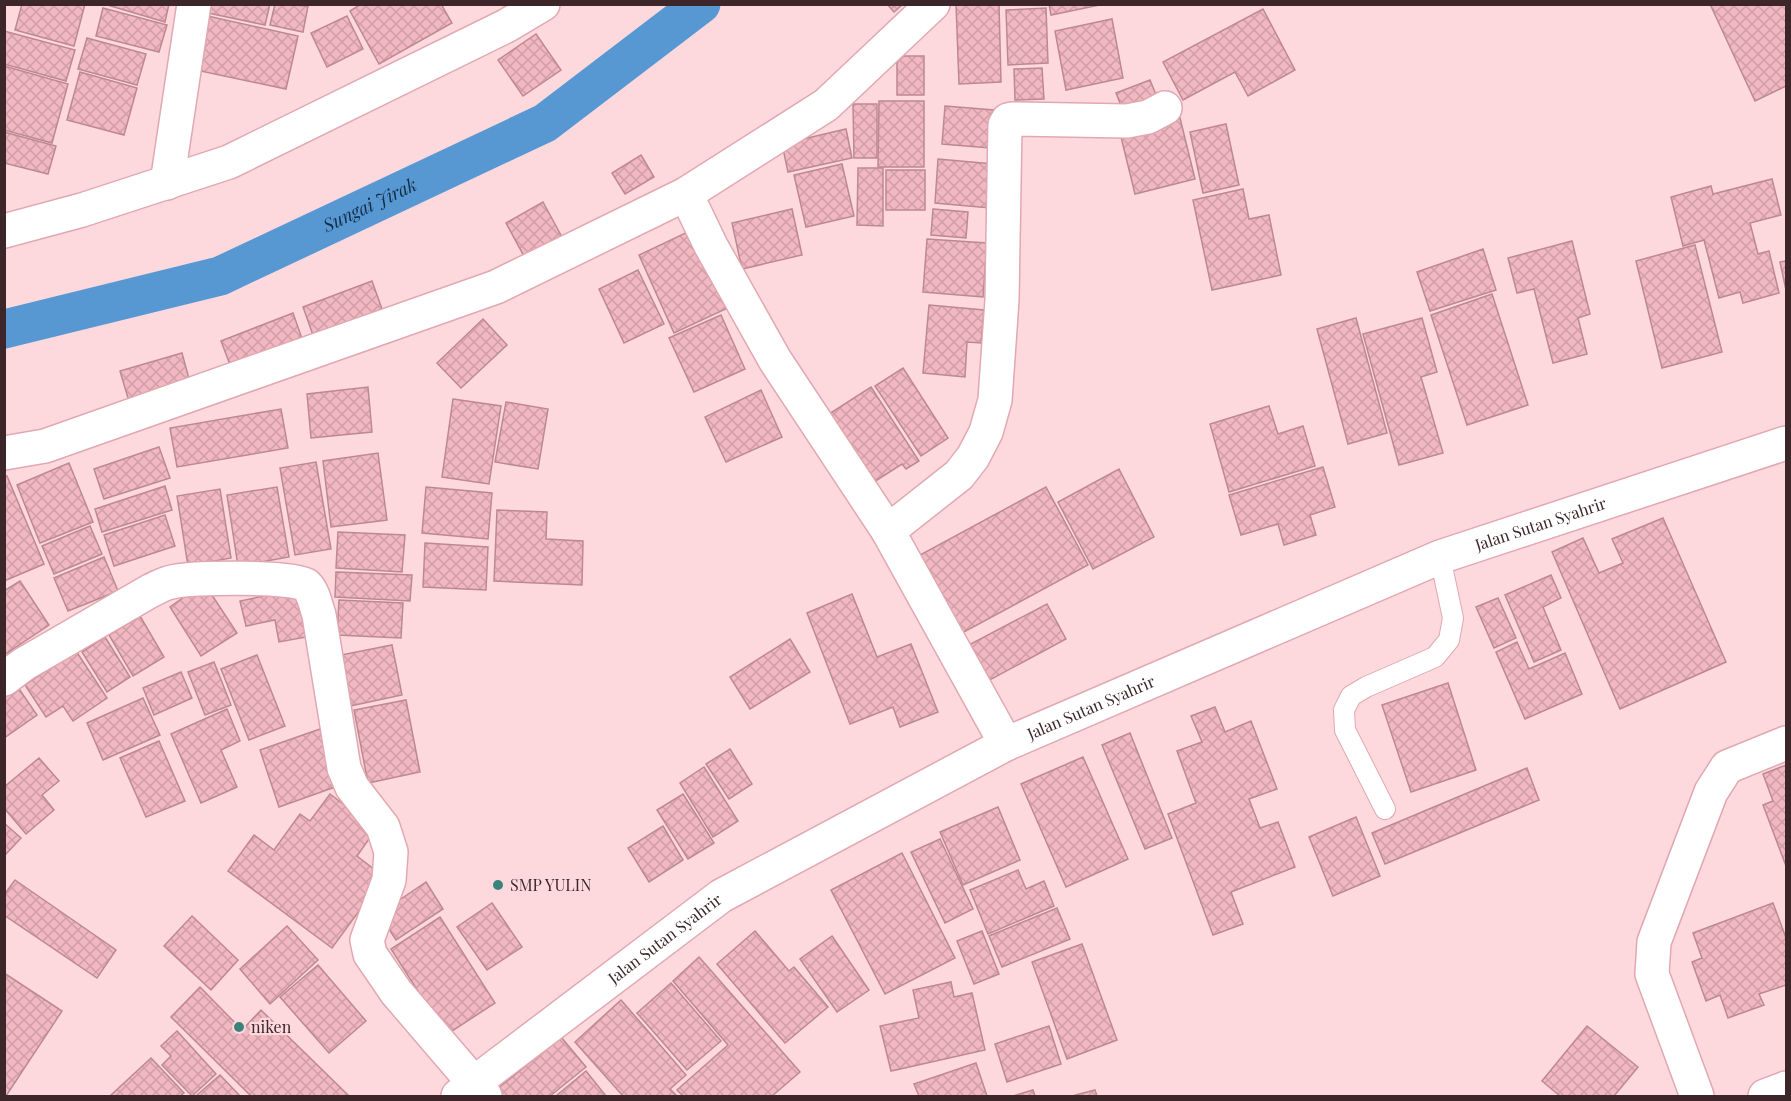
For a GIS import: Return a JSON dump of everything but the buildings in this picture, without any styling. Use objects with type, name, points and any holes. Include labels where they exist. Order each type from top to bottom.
[{"type":"street","points":[[167,183],[194,4]]},
{"type":"street","points":[[4,231],[82,210],[229,162],[499,15],[543,4]]},
{"type":"street","points":[[4,453],[45,446],[496,287],[686,194],[826,105],[933,4]]},
{"type":"street","points":[[888,531],[959,475],[973,457],[986,432],[995,400],[1002,300],[1005,125],[1008,120],[1127,121],[1148,117],[1166,108]]},
{"type":"street","points":[[686,194],[711,246],[775,360],[888,531],[1006,744]]},
{"type":"street","name":"Jalan Sutan Syahrir","points":[[472,1092],[721,896],[1006,744],[1440,557],[1786,443]]},
{"type":"street","points":[[4,679],[24,664],[150,591],[170,582],[198,579],[280,579],[303,583],[307,586],[319,615],[344,768],[352,787],[383,827],[391,852],[389,880],[367,940],[370,954],[472,1092]]},
{"type":"street","points":[[1697,1096],[1652,974],[1654,942],[1711,792],[1727,767],[1786,743]]},
{"type":"street","points":[[1765,1096],[1786,1088]]},
{"type":"lane","points":[[1385,809],[1345,730],[1344,710],[1351,696],[1366,687],[1435,657],[1449,640],[1453,618],[1440,557]]},
{"type":"waterway","name":"Sungai Jirak","points":[[4,329],[220,276],[545,123],[701,4]]},
{"type":"place","name":"SMP YULIN","points":[[498,885]]},
{"type":"place","name":"niken","points":[[239,1027]]}]
